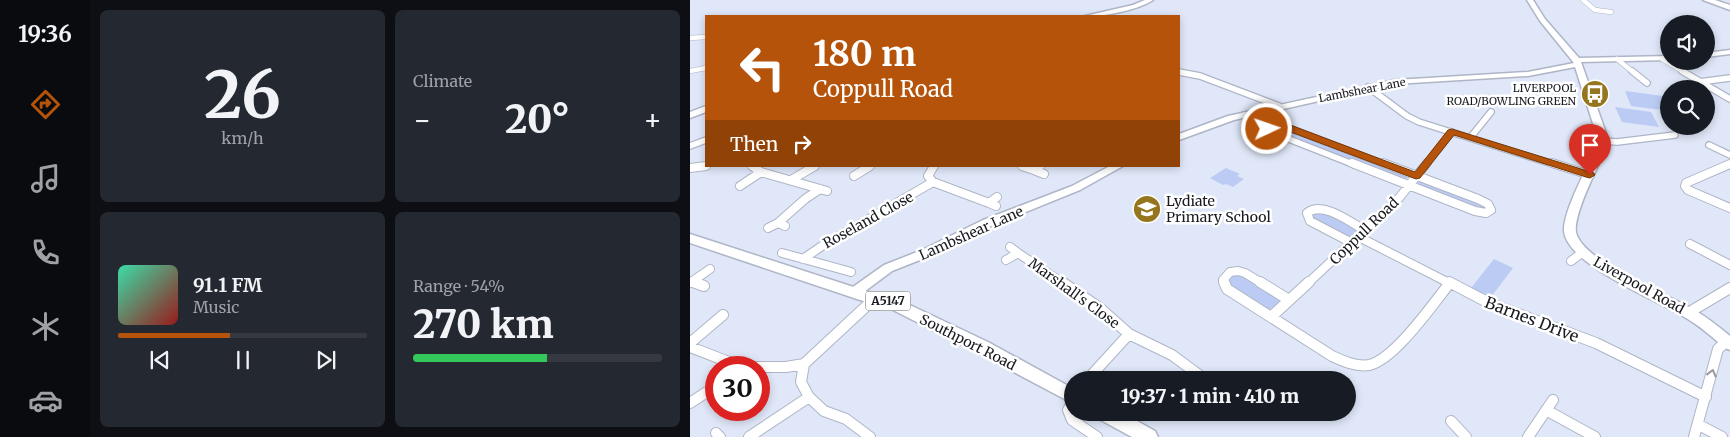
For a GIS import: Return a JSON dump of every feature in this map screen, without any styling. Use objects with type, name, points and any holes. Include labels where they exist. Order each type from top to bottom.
[{"type":"highway","points":[[1707,0],[1730,7]]},
{"type":"highway","points":[[1717,0],[1730,7]]},
{"type":"main road","name":"Southport Road","points":[[690,238],[855,292],[874,300],[888,301],[982,347],[1064,392]]},
{"type":"main road","points":[[1118,421],[1141,435]]},
{"type":"street","points":[[1093,15],[1135,6],[1150,0]]},
{"type":"street","points":[[1530,0],[1542,20],[1578,62],[1603,142],[1675,135]]},
{"type":"street","points":[[1583,0],[1593,11],[1611,12]]},
{"type":"street","points":[[690,38],[705,37]]},
{"type":"street","points":[[1715,54],[1730,52]]},
{"type":"street","name":"Lambshear Lane","points":[[1180,137],[1222,120],[1368,87],[1412,80],[1528,74],[1578,62],[1660,59]]},
{"type":"street","points":[[1618,60],[1644,81],[1635,79]]},
{"type":"street","points":[[690,71],[705,68]]},
{"type":"street","points":[[1681,70],[1696,80]]},
{"type":"street","points":[[1180,72],[1200,76],[1270,100],[1279,106]]},
{"type":"street","points":[[1714,80],[1730,78]]},
{"type":"street","points":[[1368,87],[1411,118],[1590,175]]},
{"type":"street","points":[[1715,90],[1730,98]]},
{"type":"street","points":[[690,115],[705,110]]},
{"type":"street","points":[[1470,138],[1491,112]]},
{"type":"street","points":[[1244,115],[1268,126],[1282,125],[1478,199],[1488,204],[1491,210],[1486,213],[1474,212],[1270,132],[1267,129],[1268,126]]},
{"type":"street","name":"Coppull Road","points":[[1271,317],[1393,204],[1452,132]]},
{"type":"street","points":[[690,146],[705,140]]},
{"type":"street","name":"Liverpool Road","points":[[1603,142],[1572,217],[1571,238],[1583,252],[1606,269],[1688,313],[1728,342]]},
{"type":"street","points":[[1709,146],[1730,155]]},
{"type":"street","points":[[690,162],[690,167],[705,166]]},
{"type":"street","points":[[1730,164],[1686,183],[1685,186],[1688,190],[1730,208]]},
{"type":"street","points":[[754,167],[761,172],[824,190],[805,199],[782,225],[768,228]]},
{"type":"street","points":[[791,180],[813,167]]},
{"type":"street","points":[[854,167],[861,170]]},
{"type":"street","points":[[854,176],[868,167]]},
{"type":"street","points":[[933,167],[928,176],[933,182],[992,204],[997,197]]},
{"type":"street","name":"Lambshear Lane","points":[[855,292],[888,268],[932,250],[987,223],[1069,190],[1116,167]]},
{"type":"street","points":[[1037,168],[1044,174]]},
{"type":"street","points":[[740,186],[761,172]]},
{"type":"street","name":"Roseland Close","points":[[803,259],[822,246],[895,206],[933,182]]},
{"type":"street","points":[[1312,209],[1324,210],[1359,237],[1310,221],[1307,213],[1312,209]]},
{"type":"street","name":"Barnes Drive","points":[[1359,237],[1501,309],[1596,343],[1706,397]]},
{"type":"street","points":[[1690,244],[1730,264]]},
{"type":"street","name":"Marshall's Close","points":[[1010,247],[1101,309],[1129,334],[1172,355],[1194,371]]},
{"type":"street","points":[[1570,260],[1583,252]]},
{"type":"street","points":[[782,253],[851,272]]},
{"type":"street","name":"Marshall's Close","points":[[1006,260],[1018,253]]},
{"type":"street","points":[[691,282],[710,269]]},
{"type":"street","points":[[1289,300],[1245,272],[1234,271],[1224,277],[1223,283],[1227,288],[1341,360],[1355,365],[1370,365],[1390,354],[1449,284]]},
{"type":"street","points":[[691,282],[704,286]]},
{"type":"street","points":[[1688,313],[1698,304],[1720,296],[1730,288]]},
{"type":"street","points":[[770,367],[804,364],[874,300]]},
{"type":"street","points":[[690,343],[723,315]]},
{"type":"street","name":"Marshall's Close","points":[[1095,371],[1129,334]]},
{"type":"street","points":[[1694,437],[1718,349],[1728,342]]},
{"type":"street","points":[[690,347],[713,356]]},
{"type":"street","points":[[804,364],[802,382],[808,397],[824,411],[846,419],[870,437]]},
{"type":"street","points":[[690,403],[705,393]]},
{"type":"street","points":[[749,437],[808,397]]},
{"type":"street","points":[[1528,437],[1553,400]]},
{"type":"street","points":[[1546,410],[1595,437]]},
{"type":"street","points":[[1074,421],[1093,436]]},
{"type":"street","points":[[1451,421],[1466,437]]},
{"type":"street","points":[[1698,425],[1722,437]]},
{"type":"shaded area","points":[[1625,91],[1660,96],[1660,110],[1631,106]]},
{"type":"shaded area","points":[[1615,107],[1651,112],[1659,127],[1622,122]]},
{"type":"shaded area","points":[[1275,125],[1409,175],[1404,182],[1270,129],[1270,127]]},
{"type":"shaded area","points":[[1226,168],[1240,174],[1237,176],[1244,179],[1233,187],[1226,184],[1223,185],[1210,178]]},
{"type":"shaded area","points":[[1420,179],[1486,208],[1483,210],[1415,186]]},
{"type":"shaded area","points":[[1323,212],[1357,229],[1358,233],[1352,239],[1311,220],[1311,213]]},
{"type":"shaded area","points":[[1494,259],[1513,268],[1491,297],[1471,288]]},
{"type":"shaded area","points":[[1232,275],[1242,275],[1281,301],[1269,310],[1230,287],[1227,280]]},
{"type":"place","name":"LIVERPOOL ROAD/BOWLING GREEN","points":[[1595,94]]},
{"type":"place","name":"Lydiate Primary School","points":[[1147,209]]},
{"type":"route","points":[[1267,129],[1271,124],[1282,125],[1416,176],[1452,132],[1590,175]]}]
